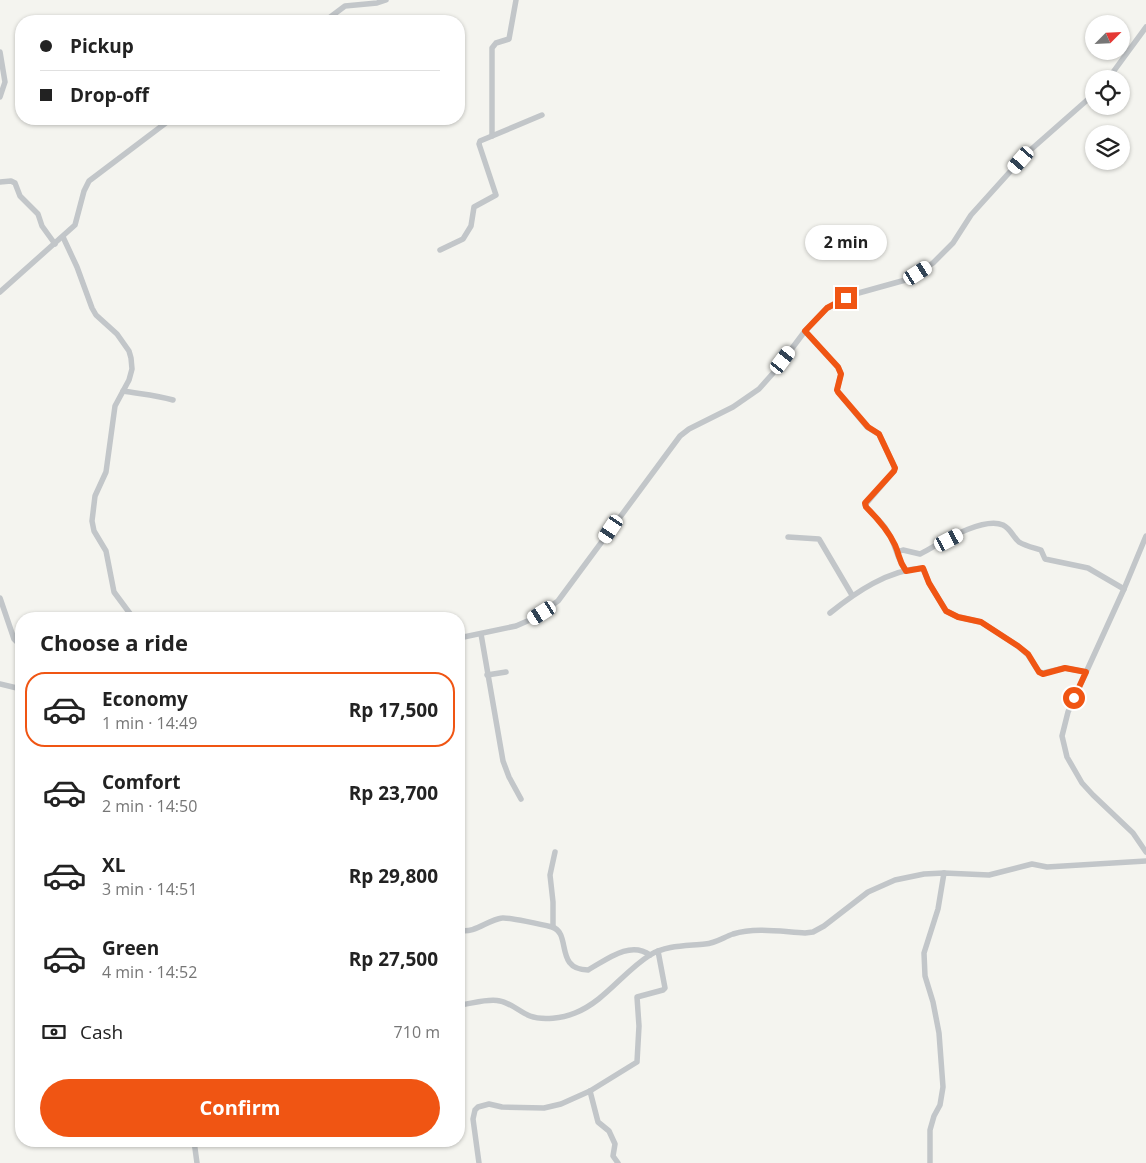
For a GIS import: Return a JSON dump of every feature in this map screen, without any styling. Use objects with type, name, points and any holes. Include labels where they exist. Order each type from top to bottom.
[{"type":"street","points":[[333,15],[345,6],[377,3],[386,0]]},
{"type":"street","points":[[492,136],[492,48],[496,44],[509,39],[516,0]]},
{"type":"street","points":[[1115,70],[1146,27]]},
{"type":"street","points":[[0,52],[5,82],[0,97]]},
{"type":"street","points":[[465,637],[524,622],[558,601],[674,442],[689,429],[728,410],[759,389],[805,331],[827,308],[860,292],[909,279],[934,263],[953,242],[971,215],[1027,153],[1085,102]]},
{"type":"street","points":[[440,250],[463,239],[471,226],[474,207],[496,195],[479,144],[480,141],[542,115]]},
{"type":"street","points":[[0,292],[75,225],[84,191],[89,182],[164,125]]},
{"type":"street","points":[[0,182],[12,181],[15,183],[20,196],[38,214],[42,226],[55,244]]},
{"type":"street","points":[[63,237],[96,315],[117,334],[129,351],[131,358],[132,370],[129,380],[116,402],[106,472],[95,496],[92,524],[98,539],[106,551],[114,592],[129,612]]},
{"type":"street","points":[[805,331],[838,367],[841,374],[838,392],[868,427],[879,434],[895,468],[864,504],[886,528],[897,552],[899,562],[906,571]]},
{"type":"street","points":[[123,391],[142,395],[158,395],[173,400]]},
{"type":"street","points":[[897,552],[903,550],[920,554],[969,530],[984,524],[996,523],[1007,527],[1020,542],[1041,550],[1045,559],[1088,568],[1124,589]]},
{"type":"street","points":[[1146,536],[1065,720],[1062,736],[1065,750],[1082,783],[1133,833],[1143,844],[1146,852]]},
{"type":"street","points":[[788,537],[819,539],[852,596]]},
{"type":"street","points":[[830,613],[872,584],[906,571],[923,568],[929,583],[946,611],[958,617],[981,622],[1018,646],[1028,654],[1039,672],[1043,674],[1065,668],[1086,672]]},
{"type":"street","points":[[0,598],[15,640]]},
{"type":"street","points":[[481,634],[503,761],[521,799]]},
{"type":"street","points":[[488,675],[506,672]]},
{"type":"street","points":[[0,684],[15,688]]},
{"type":"street","points":[[553,927],[550,874],[555,852]]},
{"type":"street","points":[[465,1004],[495,1000],[508,1004],[530,1016],[554,1018],[565,1016],[591,1005],[650,955],[658,951],[714,943],[734,934],[752,931],[813,932],[824,926],[868,892],[895,880],[924,874],[989,875],[1032,864],[1047,867],[1146,861]]},
{"type":"street","points":[[930,1163],[930,1130],[940,1105],[943,1087],[940,1033],[925,976],[924,953],[938,909],[944,873]]},
{"type":"street","points":[[465,931],[469,931],[504,917],[553,927],[561,935],[566,958],[571,964],[582,970],[588,970],[624,951],[634,948],[650,955]]},
{"type":"street","points":[[479,1163],[473,1119],[476,1108],[488,1104],[502,1107],[544,1108],[567,1102],[590,1091],[638,1061],[637,998],[665,988],[658,951]]},
{"type":"street","points":[[590,1091],[598,1122],[609,1131],[615,1143],[613,1156],[618,1163]]},
{"type":"street","points":[[195,1147],[197,1163]]},
{"type":"route","points":[[846,298],[827,308],[805,331],[838,367],[841,377],[838,392],[868,427],[879,434],[895,468],[865,503],[866,507],[886,528],[896,547],[899,562],[906,571],[923,568],[929,583],[946,611],[958,617],[981,622],[1018,646],[1028,654],[1039,672],[1043,674],[1061,668],[1086,672],[1074,698]]}]
